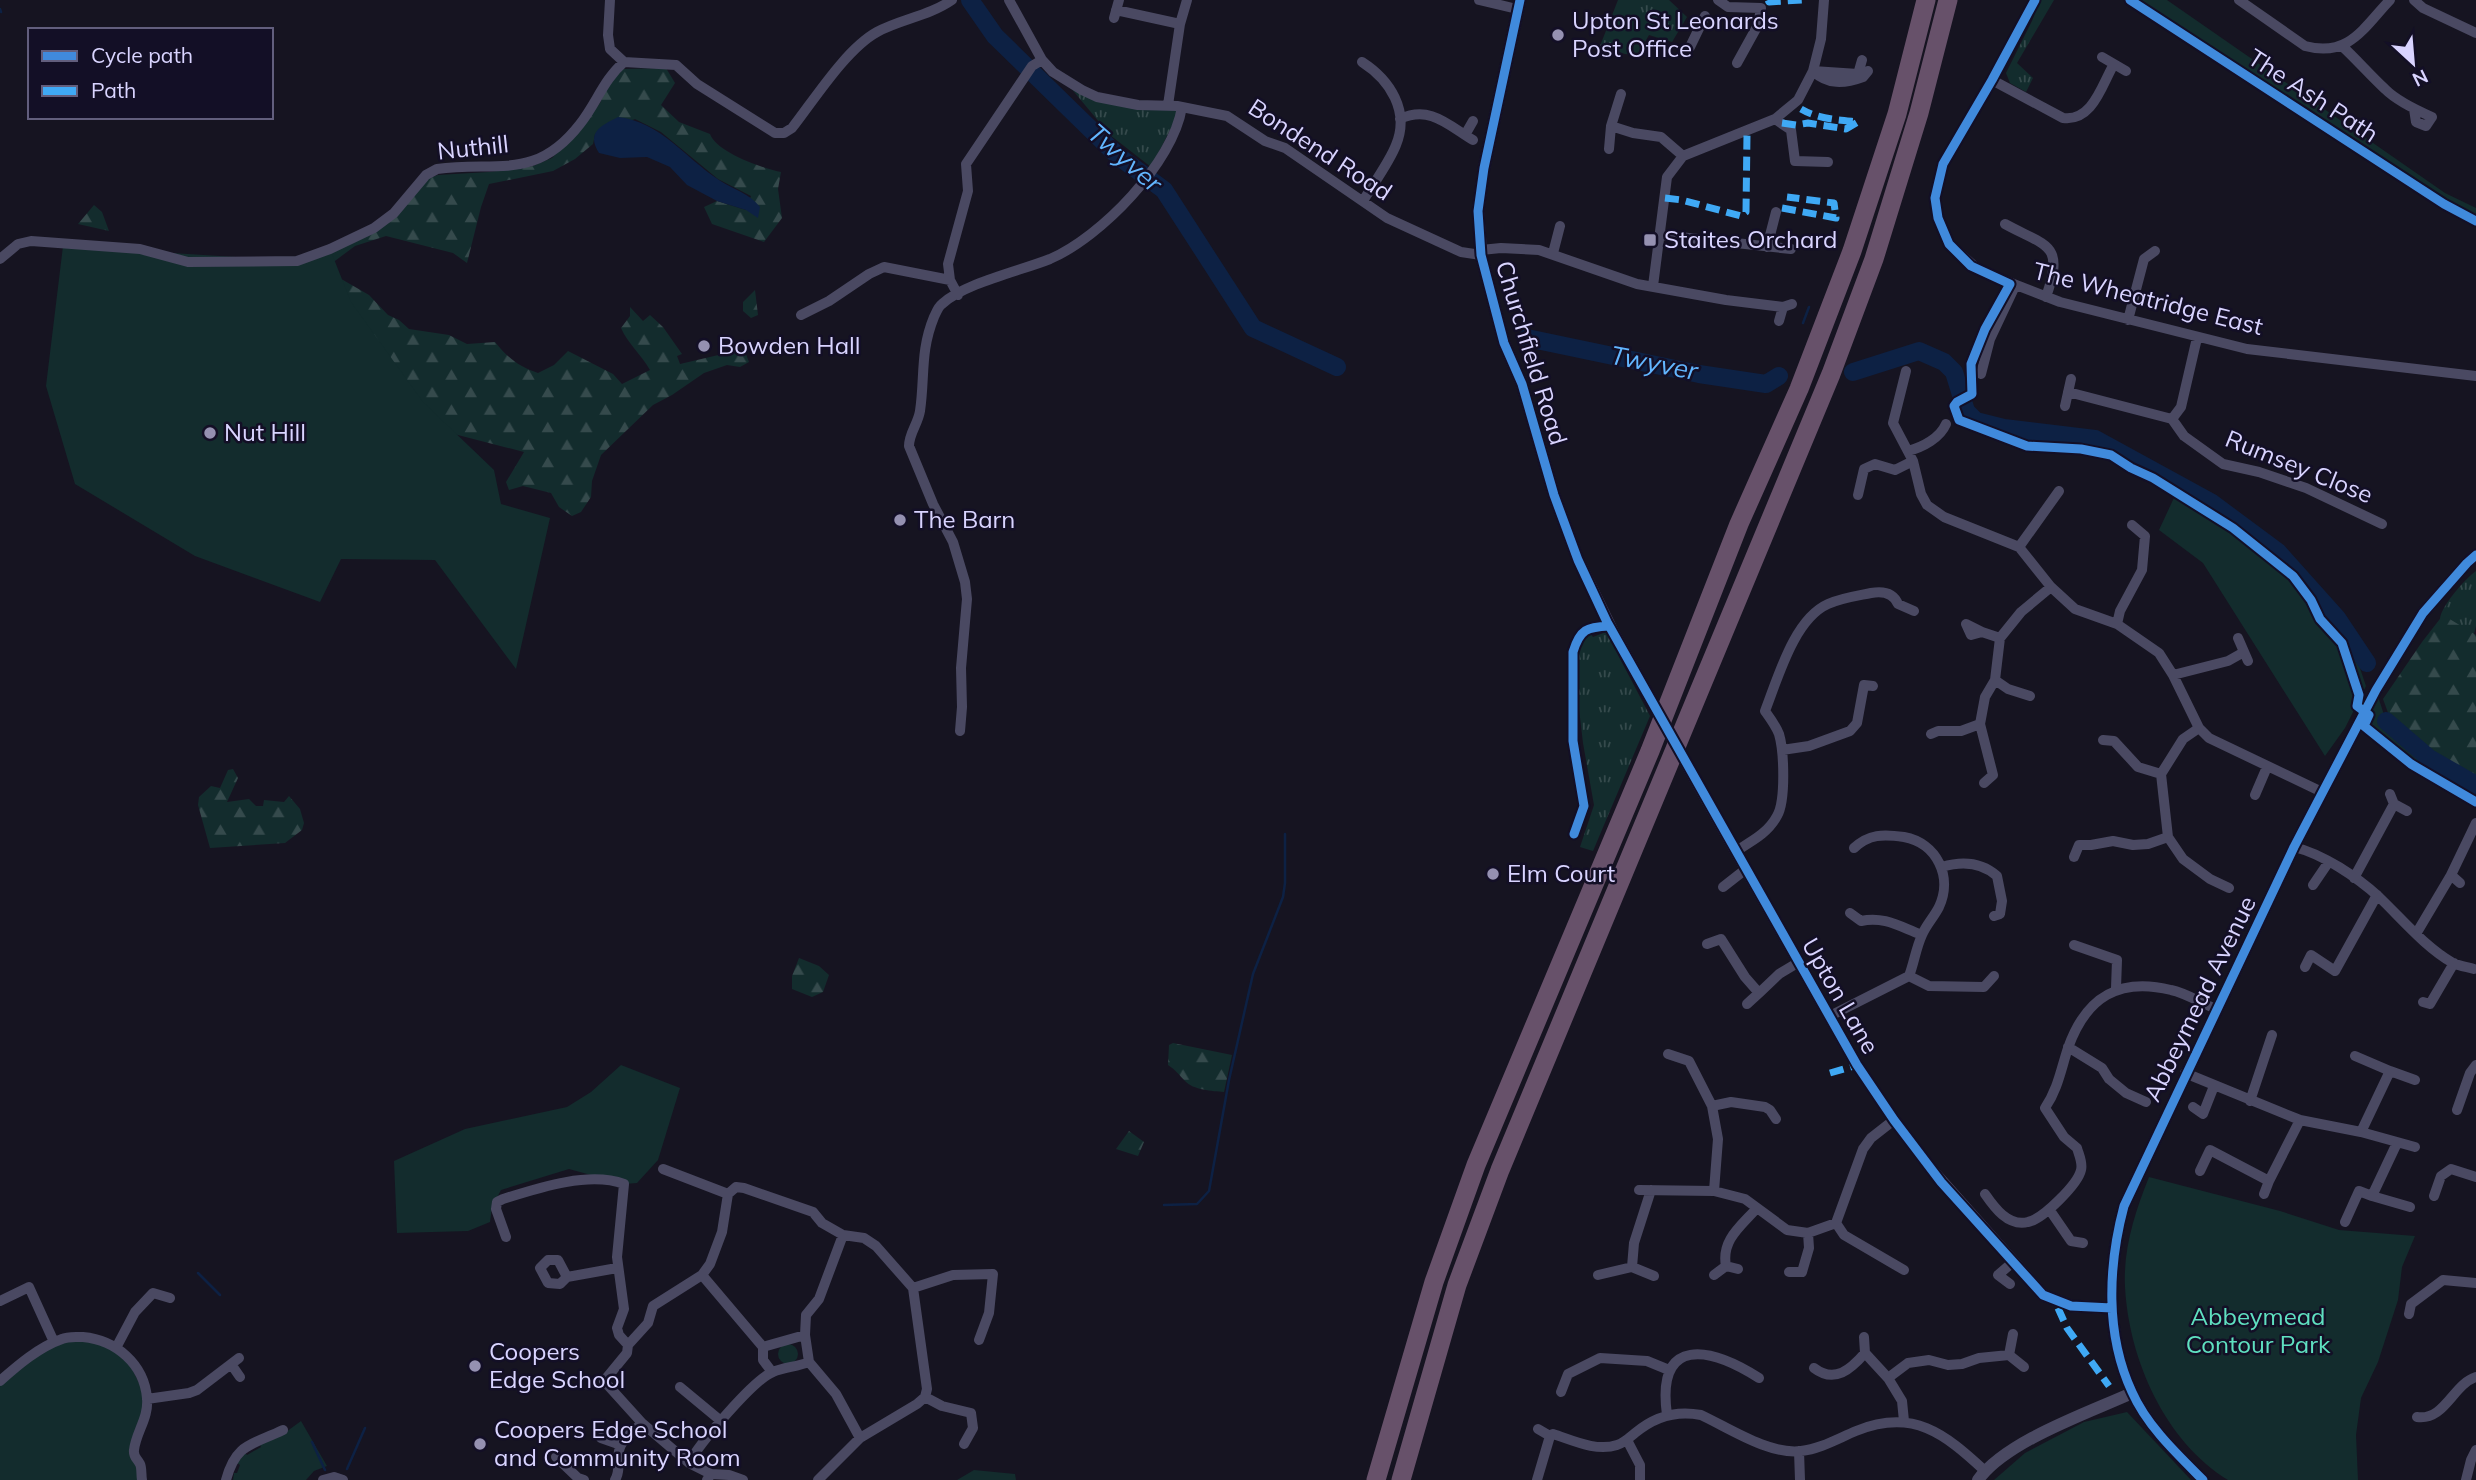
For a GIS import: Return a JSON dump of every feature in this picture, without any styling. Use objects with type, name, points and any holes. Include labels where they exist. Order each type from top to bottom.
[{"type":"highway","points":[[1376,1480],[1434,1282],[1476,1165],[1650,751],[1739,524],[1799,389],[1852,251],[1897,114],[1926,0]]},
{"type":"highway","points":[[1401,1480],[1457,1285],[1500,1170],[1832,374],[1874,259],[1919,113],[1948,0]]},
{"type":"street","points":[[610,0],[610,50],[624,62],[676,65],[696,84],[775,134],[792,128],[852,52],[867,39],[878,31],[920,17],[951,0]]},
{"type":"street","name":"Bondend Road","points":[[1009,0],[1042,60],[1053,72],[1082,90],[1097,97],[1138,105],[1168,105],[1227,116],[1265,141],[1285,148],[1387,218],[1461,252],[1481,253]]},
{"type":"street","points":[[1168,105],[1180,24],[1187,0]]},
{"type":"street","points":[[1479,0],[1519,5]]},
{"type":"street","points":[[1690,47],[1702,20],[1718,0],[1728,7],[1761,8],[1758,25],[1737,63]]},
{"type":"street","points":[[1653,286],[1667,177],[1683,156],[1775,119],[1798,100],[1813,71],[1822,40],[1824,0]]},
{"type":"street","points":[[2035,0],[1992,80],[2063,118],[2072,119],[2089,109],[2114,64]]},
{"type":"street","points":[[2239,0],[2305,46],[2316,49],[2342,46],[2354,39],[2390,0]]},
{"type":"street","points":[[2414,0],[2423,8],[2476,33]]},
{"type":"street","name":"Churchfield Road","points":[[1519,5],[1484,168],[1478,211],[1481,253],[1504,342],[1522,384],[1554,495],[1578,560],[1612,630]]},
{"type":"street","points":[[1116,9],[1180,24]]},
{"type":"street","points":[[2342,46],[2364,65],[2386,91],[2414,109]]},
{"type":"street","points":[[2102,57],[2126,71]]},
{"type":"street","points":[[958,295],[950,280],[948,264],[968,191],[966,164],[1032,66],[1042,60]]},
{"type":"street","points":[[1813,71],[1858,74],[1862,60]]},
{"type":"street","points":[[1363,201],[1397,144],[1400,120],[1399,104],[1390,87],[1367,61]]},
{"type":"street","name":"Nuthill","points":[[0,259],[18,244],[32,241],[140,249],[188,262],[297,261],[374,228],[394,212],[426,175],[437,169],[516,166],[536,161],[551,152],[579,125],[614,70],[624,62]]},
{"type":"street","points":[[1813,71],[1822,80],[1839,82],[1863,77],[1868,71]]},
{"type":"street","name":"The Wheatridge East","points":[[1992,80],[1943,164],[1935,198],[1938,218],[1949,244],[1980,271],[2074,307],[2247,349],[2476,376]]},
{"type":"street","points":[[1609,149],[1611,127],[1621,94]]},
{"type":"street","points":[[960,731],[961,668],[967,599],[965,582],[956,550],[909,446],[909,437],[919,414],[926,338],[942,304],[982,283],[1051,258],[1093,234],[1116,213],[1154,167],[1179,125],[1181,107]]},
{"type":"street","points":[[1400,120],[1419,113],[1431,114],[1469,138],[1474,121]]},
{"type":"street","points":[[1775,119],[1791,130],[1792,166],[1828,162]]},
{"type":"street","points":[[1611,127],[1633,134],[1661,137],[1683,156]]},
{"type":"street","points":[[1768,247],[1776,212]]},
{"type":"street","points":[[2005,224],[2015,236],[2043,243],[2053,254],[2054,275],[2046,297]]},
{"type":"street","points":[[1553,253],[1560,226]]},
{"type":"street","points":[[1661,235],[1791,249]]},
{"type":"street","points":[[1481,253],[1501,248],[1539,250],[1616,278],[1726,300],[1787,305],[1779,321]]},
{"type":"street","points":[[2136,249],[2144,260]]},
{"type":"street","points":[[2128,320],[2144,260],[2155,251]]},
{"type":"street","points":[[801,315],[884,267],[950,280]]},
{"type":"street","points":[[1981,374],[1988,363],[1990,339],[2015,286]]},
{"type":"street","points":[[2068,392],[2172,419],[2181,407],[2197,338]]},
{"type":"street","points":[[1906,371],[1893,423],[1911,456],[1927,505],[1936,512],[2019,547],[2051,587],[2075,609],[2117,624],[2159,653],[2199,728],[2209,738],[2322,792]]},
{"type":"street","points":[[2065,406],[2071,379]]},
{"type":"street","name":"Rumsey Close","points":[[2172,419],[2184,436],[2223,464],[2259,472],[2306,488],[2382,524]]},
{"type":"street","points":[[1858,495],[1864,469],[1875,464],[1895,470],[1917,448],[1942,432],[1946,424]]},
{"type":"street","points":[[2019,547],[2053,495]]},
{"type":"street","points":[[2117,624],[2120,611],[2142,570],[2145,536],[2132,525]]},
{"type":"street","name":"Abbeymead Avenue","points":[[2203,1480],[2175,1452],[2132,1393],[2121,1358],[2112,1308],[2117,1233],[2124,1206],[2294,847],[2376,690],[2423,613],[2476,555]]},
{"type":"street","points":[[1984,783],[1993,775],[1980,724],[1985,697],[1995,680],[2000,638],[2021,612],[2051,587]]},
{"type":"street","points":[[1736,851],[1764,834],[1779,814],[1782,750],[1779,732],[1765,711],[1797,635],[1810,618],[1826,605],[1847,598],[1877,592],[1890,594],[1898,604],[1914,611]]},
{"type":"street","name":"Upton Lane","points":[[1612,630],[1857,1065],[1894,1121],[1941,1182],[2043,1295],[2071,1306],[2112,1308]]},
{"type":"street","points":[[1982,632],[2000,638]]},
{"type":"street","points":[[2173,675],[2246,657],[2238,638]]},
{"type":"street","points":[[1995,680],[2008,689],[2030,696]]},
{"type":"street","points":[[1782,750],[1799,749],[1852,735],[1864,685]]},
{"type":"street","points":[[1935,730],[1961,731],[1980,724]]},
{"type":"street","points":[[2199,728],[2183,739],[2161,774],[2168,837],[2183,859],[2210,879],[2229,888]]},
{"type":"street","points":[[2103,740],[2114,741],[2137,767],[2161,774]]},
{"type":"street","points":[[2255,795],[2267,767]]},
{"type":"street","points":[[2354,878],[2392,799],[2407,811]]},
{"type":"street","points":[[2416,934],[2451,875],[2465,836],[2476,823]]},
{"type":"street","points":[[1830,1016],[1909,976],[1922,935],[1939,908],[1942,898],[1942,867],[1929,849],[1917,841],[1861,835],[1854,848]]},
{"type":"street","points":[[2074,857],[2079,845],[2113,841],[2148,845],[2168,837]]},
{"type":"street","points":[[2294,847],[2304,849],[2354,878],[2377,895],[2416,934],[2454,963],[2474,969]]},
{"type":"street","points":[[1942,867],[1967,862],[1997,876],[2002,901],[2000,914],[1994,916]]},
{"type":"street","points":[[2313,879],[2328,863]]},
{"type":"street","points":[[1723,887],[1746,869]]},
{"type":"street","points":[[2451,875],[2460,883]]},
{"type":"street","points":[[2333,984],[2335,971],[2377,895]]},
{"type":"street","points":[[1850,914],[1861,926],[1876,918],[1922,935]]},
{"type":"street","points":[[1707,944],[1721,934],[1745,977],[1759,993]]},
{"type":"street","points":[[2074,945],[2117,960],[2116,988]]},
{"type":"street","points":[[2305,967],[2311,955],[2335,971]]},
{"type":"street","points":[[1747,1004],[1779,974],[1799,962]]},
{"type":"street","points":[[2423,1002],[2430,1004],[2454,963]]},
{"type":"street","points":[[1909,976],[1930,986],[1986,991],[1994,976]]},
{"type":"street","points":[[1985,1194],[2003,1216],[2018,1222],[2029,1222],[2049,1209],[2074,1185],[2081,1170],[2077,1148],[2064,1137],[2045,1108],[2056,1093],[2068,1047],[2079,1023],[2094,1004],[2116,988],[2145,985],[2174,990],[2216,1009]]},
{"type":"street","points":[[2249,1101],[2272,1035]]},
{"type":"street","points":[[2068,1047],[2102,1068],[2109,1079],[2126,1093],[2146,1101]]},
{"type":"street","points":[[1668,1054],[1692,1057],[1712,1106],[1718,1139],[1714,1191]]},
{"type":"street","points":[[2355,1056],[2415,1080]]},
{"type":"street","points":[[2457,1110],[2470,1073],[2476,1065]]},
{"type":"street","points":[[2361,1132],[2390,1071]]},
{"type":"street","points":[[2185,1073],[2300,1120],[2361,1132],[2415,1147]]},
{"type":"street","points":[[2193,1107],[2203,1114],[2214,1086]]},
{"type":"street","points":[[1712,1106],[1731,1102],[1765,1107],[1776,1119]]},
{"type":"street","points":[[2264,1194],[2300,1120]]},
{"type":"street","points":[[1836,1223],[1863,1149],[1871,1138],[1894,1121]]},
{"type":"street","points":[[2372,1196],[2397,1143]]},
{"type":"street","points":[[2200,1171],[2210,1150],[2269,1181]]},
{"type":"street","points":[[2434,1196],[2441,1176],[2449,1164],[2476,1177]]},
{"type":"street","points":[[663,1169],[728,1194]]},
{"type":"street","points":[[506,1237],[496,1209],[497,1202],[503,1199],[572,1181],[614,1181],[624,1184],[617,1268],[624,1309],[617,1328],[619,1335],[628,1345]]},
{"type":"street","points":[[743,1480],[729,1475],[709,1477],[689,1463],[642,1423],[604,1381],[627,1353],[628,1345],[648,1323],[653,1306],[702,1275],[710,1264],[719,1245],[728,1194],[739,1186],[813,1212],[822,1223],[843,1235],[864,1238],[876,1246],[913,1288],[927,1389],[925,1397],[860,1438],[818,1480]]},
{"type":"street","points":[[1632,1267],[1645,1190],[1714,1191],[1745,1199],[1787,1230],[1808,1233],[1836,1223]]},
{"type":"street","points":[[2345,1222],[2359,1191],[2410,1207]]},
{"type":"street","points":[[1714,1275],[1732,1267],[1724,1255],[1729,1239],[1758,1208]]},
{"type":"street","points":[[2049,1209],[2071,1241],[2083,1243]]},
{"type":"street","points":[[1836,1223],[1844,1235],[1884,1264],[1904,1270]]},
{"type":"street","points":[[1797,1274],[1809,1248],[1808,1233]]},
{"type":"street","points":[[843,1235],[819,1299],[806,1315],[805,1335],[809,1362],[835,1394],[860,1438]]},
{"type":"street","points":[[2010,1284],[1992,1275],[2013,1262]]},
{"type":"street","points":[[1598,1275],[1632,1267],[1654,1276]]},
{"type":"street","points":[[567,1278],[617,1268]]},
{"type":"street","points":[[913,1288],[953,1275],[993,1273],[989,1313],[979,1340]]},
{"type":"street","points":[[702,1275],[763,1347],[763,1360],[772,1372]]},
{"type":"street","points":[[2409,1314],[2411,1304],[2441,1279],[2476,1283]]},
{"type":"street","points":[[0,1301],[29,1287],[54,1342]]},
{"type":"street","points":[[117,1346],[135,1312],[153,1293],[170,1297]]},
{"type":"street","points":[[2009,1355],[2013,1334]]},
{"type":"street","points":[[763,1347],[805,1335]]},
{"type":"street","points":[[1864,1336],[1866,1353],[1888,1378],[1902,1401],[1904,1421]]},
{"type":"street","points":[[0,1381],[31,1356],[64,1338],[97,1338],[117,1346],[131,1360],[140,1375],[147,1399],[146,1414],[134,1448],[142,1480]]},
{"type":"street","points":[[1667,1415],[1664,1397],[1669,1370],[1678,1359],[1694,1353],[1713,1356],[1749,1365],[1759,1378]]},
{"type":"street","points":[[1818,1371],[1839,1374],[1850,1370],[1866,1353]]},
{"type":"street","points":[[1888,1378],[1908,1363],[1929,1360],[1948,1365],[2009,1355],[2024,1367]]},
{"type":"street","points":[[1564,1389],[1565,1369],[1600,1358],[1647,1361],[1669,1370]]},
{"type":"street","points":[[147,1399],[197,1390],[235,1361],[240,1377]]},
{"type":"street","points":[[689,1463],[697,1448],[756,1383],[772,1372],[809,1362]]},
{"type":"street","points":[[2417,1417],[2432,1416],[2468,1380],[2476,1377]]},
{"type":"street","points":[[680,1387],[721,1421]]},
{"type":"street","points":[[1538,1429],[1550,1436],[1553,1434],[1598,1447],[1615,1446],[1653,1420],[1667,1415],[1689,1413],[1700,1415],[1768,1447],[1799,1451],[1817,1447],[1863,1428],[1904,1421],[1934,1430],[1959,1447],[1981,1476],[2028,1440],[2132,1393]]},
{"type":"street","points":[[925,1397],[942,1406],[971,1413],[973,1428],[964,1444]]},
{"type":"street","points":[[629,1480],[617,1476],[618,1458],[621,1445],[642,1423]]},
{"type":"street","points":[[226,1480],[231,1461],[239,1451],[283,1430]]},
{"type":"street","points":[[1538,1480],[1550,1436]]},
{"type":"street","points":[[601,1438],[621,1445]]},
{"type":"street","points":[[1627,1440],[1640,1465],[1640,1480]]},
{"type":"street","points":[[2466,1480],[2476,1450]]},
{"type":"street","points":[[1799,1451],[1800,1480]]},
{"type":"street","points":[[556,1457],[578,1478],[584,1480]]},
{"type":"street","points":[[323,1480],[334,1477],[343,1480]]},
{"type":"green space","points":[[1618,0],[1669,0],[1687,17],[1672,42],[1649,35],[1637,55],[1625,54],[1600,46]]},
{"type":"green space","points":[[2040,0],[2054,0],[2017,63],[2033,78],[2026,92],[2010,83],[2006,73]]},
{"type":"green space","points":[[2128,0],[2167,0],[2445,193],[2476,208],[2476,225],[2444,208],[2438,198],[2196,47]]},
{"type":"green space","points":[[666,68],[675,83],[661,105],[679,122],[710,134],[721,147],[741,159],[781,172],[778,189],[782,218],[764,242],[712,224],[704,207],[717,201],[746,210],[751,196],[718,179],[661,132],[635,119],[595,134],[593,144],[575,159],[553,171],[489,184],[467,263],[453,253],[386,236],[355,246],[324,269],[369,295],[388,315],[409,329],[449,335],[467,344],[495,342],[514,361],[538,373],[554,365],[568,351],[613,374],[622,384],[650,370],[621,328],[630,316],[630,307],[643,321],[650,315],[663,327],[682,354],[677,356],[680,364],[744,349],[749,362],[740,367],[727,365],[704,373],[653,405],[601,455],[592,481],[591,497],[581,512],[572,516],[559,507],[551,493],[523,486],[509,490],[506,482],[524,452],[431,428],[293,266],[371,232],[424,180],[438,175],[533,166],[552,158],[580,129],[600,103],[611,79],[622,69]]},
{"type":"green space","points":[[1070,87],[1097,97],[1182,107],[1151,167],[1110,135]]},
{"type":"green space","points":[[94,205],[102,212],[109,231],[78,224]]},
{"type":"green space","points":[[63,246],[297,261],[330,249],[351,302],[423,402],[494,470],[501,504],[550,518],[516,669],[435,560],[341,559],[320,602],[195,556],[75,484],[46,386]]},
{"type":"green space","points":[[755,290],[758,315],[751,318],[743,311],[743,302]]},
{"type":"green space","points":[[2179,487],[2215,503],[2282,551],[2342,615],[2366,686],[2345,728],[2325,756],[2203,563],[2159,530]]},
{"type":"green space","points":[[2476,571],[2476,626],[2473,638],[2440,619],[2449,600]]},
{"type":"green space","points":[[2443,615],[2476,635],[2476,779],[2432,755],[2390,718],[2383,699]]},
{"type":"green space","points":[[1589,632],[1593,637],[1606,632],[1650,716],[1593,851],[1580,847],[1594,805],[1578,700],[1577,649]]},
{"type":"green space","points":[[2376,690],[2386,721],[2429,758],[2476,785],[2476,802],[2411,764],[2358,722]]},
{"type":"green space","points":[[233,769],[238,778],[227,802],[249,799],[256,806],[263,806],[264,800],[284,802],[289,796],[300,809],[304,823],[302,830],[285,843],[210,848],[198,805],[199,797],[211,786],[220,788],[228,770]]},
{"type":"green space","points":[[799,958],[819,966],[829,975],[823,992],[812,997],[792,989],[792,976]]},
{"type":"green space","points":[[1173,1043],[1232,1055],[1224,1092],[1193,1086],[1168,1065],[1169,1045]]},
{"type":"green space","points":[[621,1065],[680,1088],[658,1160],[637,1183],[624,1184],[569,1169],[501,1190],[492,1207],[490,1222],[468,1231],[397,1233],[394,1161],[465,1129],[567,1107],[591,1092]]},
{"type":"green space","points":[[1129,1131],[1144,1142],[1138,1156],[1116,1149]]},
{"type":"green space","name":"Abbeymead Contour Park","points":[[2149,1177],[2280,1211],[2339,1230],[2415,1236],[2402,1267],[2398,1300],[2378,1362],[2361,1398],[2356,1435],[2358,1480],[2228,1480],[2206,1464],[2186,1444],[2169,1421],[2143,1370],[2128,1315],[2125,1287],[2131,1231]]},
{"type":"green space","points":[[76,1337],[124,1353],[147,1399],[134,1449],[142,1480],[0,1480],[0,1381],[31,1356]]},
{"type":"green space","points":[[788,1344],[795,1347],[798,1354],[795,1361],[788,1364],[781,1361],[778,1354],[781,1347]]},
{"type":"green space","points":[[2127,1412],[2191,1480],[1994,1480],[2025,1453],[2084,1422]]},
{"type":"green space","points":[[301,1421],[327,1466],[314,1471],[306,1480],[233,1480],[240,1465],[237,1463],[245,1453],[247,1455],[261,1447],[260,1444],[286,1432]]},
{"type":"green space","points":[[974,1470],[1015,1474],[1016,1480],[957,1480]]},
{"type":"water","points":[[618,117],[633,120],[660,133],[706,171],[751,198],[760,207],[758,218],[746,210],[717,201],[687,185],[670,167],[647,157],[620,158],[599,153],[594,140],[597,131]]},
{"type":"waterway","name":"Twyver","points":[[970,0],[995,36],[1118,156],[1164,190],[1253,328],[1337,367]]},
{"type":"waterway","points":[[1803,323],[1809,307]]},
{"type":"waterway","name":"Twyver","points":[[1527,338],[1699,374],[1766,384],[1779,376]]},
{"type":"waterway","name":"Twyver","points":[[1853,372],[1919,351],[1944,362],[1954,372],[1966,411],[1976,421],[2004,428],[2095,439],[2212,503],[2278,552],[2337,618],[2367,663]]},
{"type":"waterway","name":"Twyver","points":[[2386,721],[2429,758],[2476,785]]},
{"type":"waterway","points":[[1164,1205],[1197,1204],[1209,1191],[1229,1080],[1253,974],[1283,897],[1285,834]]},
{"type":"waterway","points":[[198,1273],[220,1295]]},
{"type":"waterway","points":[[347,1469],[365,1428]]},
{"type":"waterway","points":[[312,1442],[325,1470]]},
{"type":"marked path","points":[[1768,0],[1802,0]]},
{"type":"marked path","points":[[1782,123],[1808,123],[1846,129],[1858,122],[1821,117],[1801,109]]},
{"type":"marked path","points":[[1665,198],[1741,216],[1746,212],[1747,134]]},
{"type":"marked path","points":[[1782,208],[1836,218],[1834,203],[1787,197]]},
{"type":"marked path","points":[[1830,1073],[1857,1065]]},
{"type":"marked path","points":[[2058,1308],[2067,1328],[2109,1386]]},
{"type":"cycle path","points":[[1520,0],[1484,168],[1478,211],[1481,255],[1504,343],[1522,384],[1554,495],[1578,560],[1607,622],[1722,826],[1857,1065],[1894,1120],[1941,1182],[2043,1295],[2071,1306],[2112,1308]]},
{"type":"cycle path","points":[[2035,0],[1943,164],[1935,198],[1938,218],[1949,244],[1971,266],[2010,284],[1985,329],[1971,364],[1972,394],[1954,406],[1959,420],[2027,446],[2081,449],[2111,455],[2233,528],[2293,576],[2311,600],[2320,619],[2342,643],[2359,695],[2357,706],[2369,715],[2364,726],[2411,764],[2476,802]]},
{"type":"cycle path","name":"The Ash Path","points":[[2130,0],[2444,204],[2476,221]]},
{"type":"cycle path","points":[[2203,1480],[2163,1439],[2146,1416],[2123,1370],[2113,1323],[2112,1276],[2124,1206],[2294,847],[2376,690],[2423,613],[2476,555]]},
{"type":"cycle path","points":[[1574,834],[1584,806],[1573,741],[1573,652],[1578,638],[1585,631],[1609,626]]},
{"type":"place","name":"Upton St Leonards Post Office","points":[[1558,35]]},
{"type":"place","name":"Staites Orchard","points":[[1650,240]]},
{"type":"place","name":"Bowden Hall","points":[[704,346]]},
{"type":"place","name":"Nut Hill","points":[[210,433]]},
{"type":"place","name":"The Barn","points":[[900,520]]},
{"type":"place","name":"Elm Court","points":[[1493,874]]},
{"type":"place","name":"Coopers Edge School","points":[[475,1366]]},
{"type":"place","name":"Coopers Edge School and Community Room","points":[[480,1444]]}]
